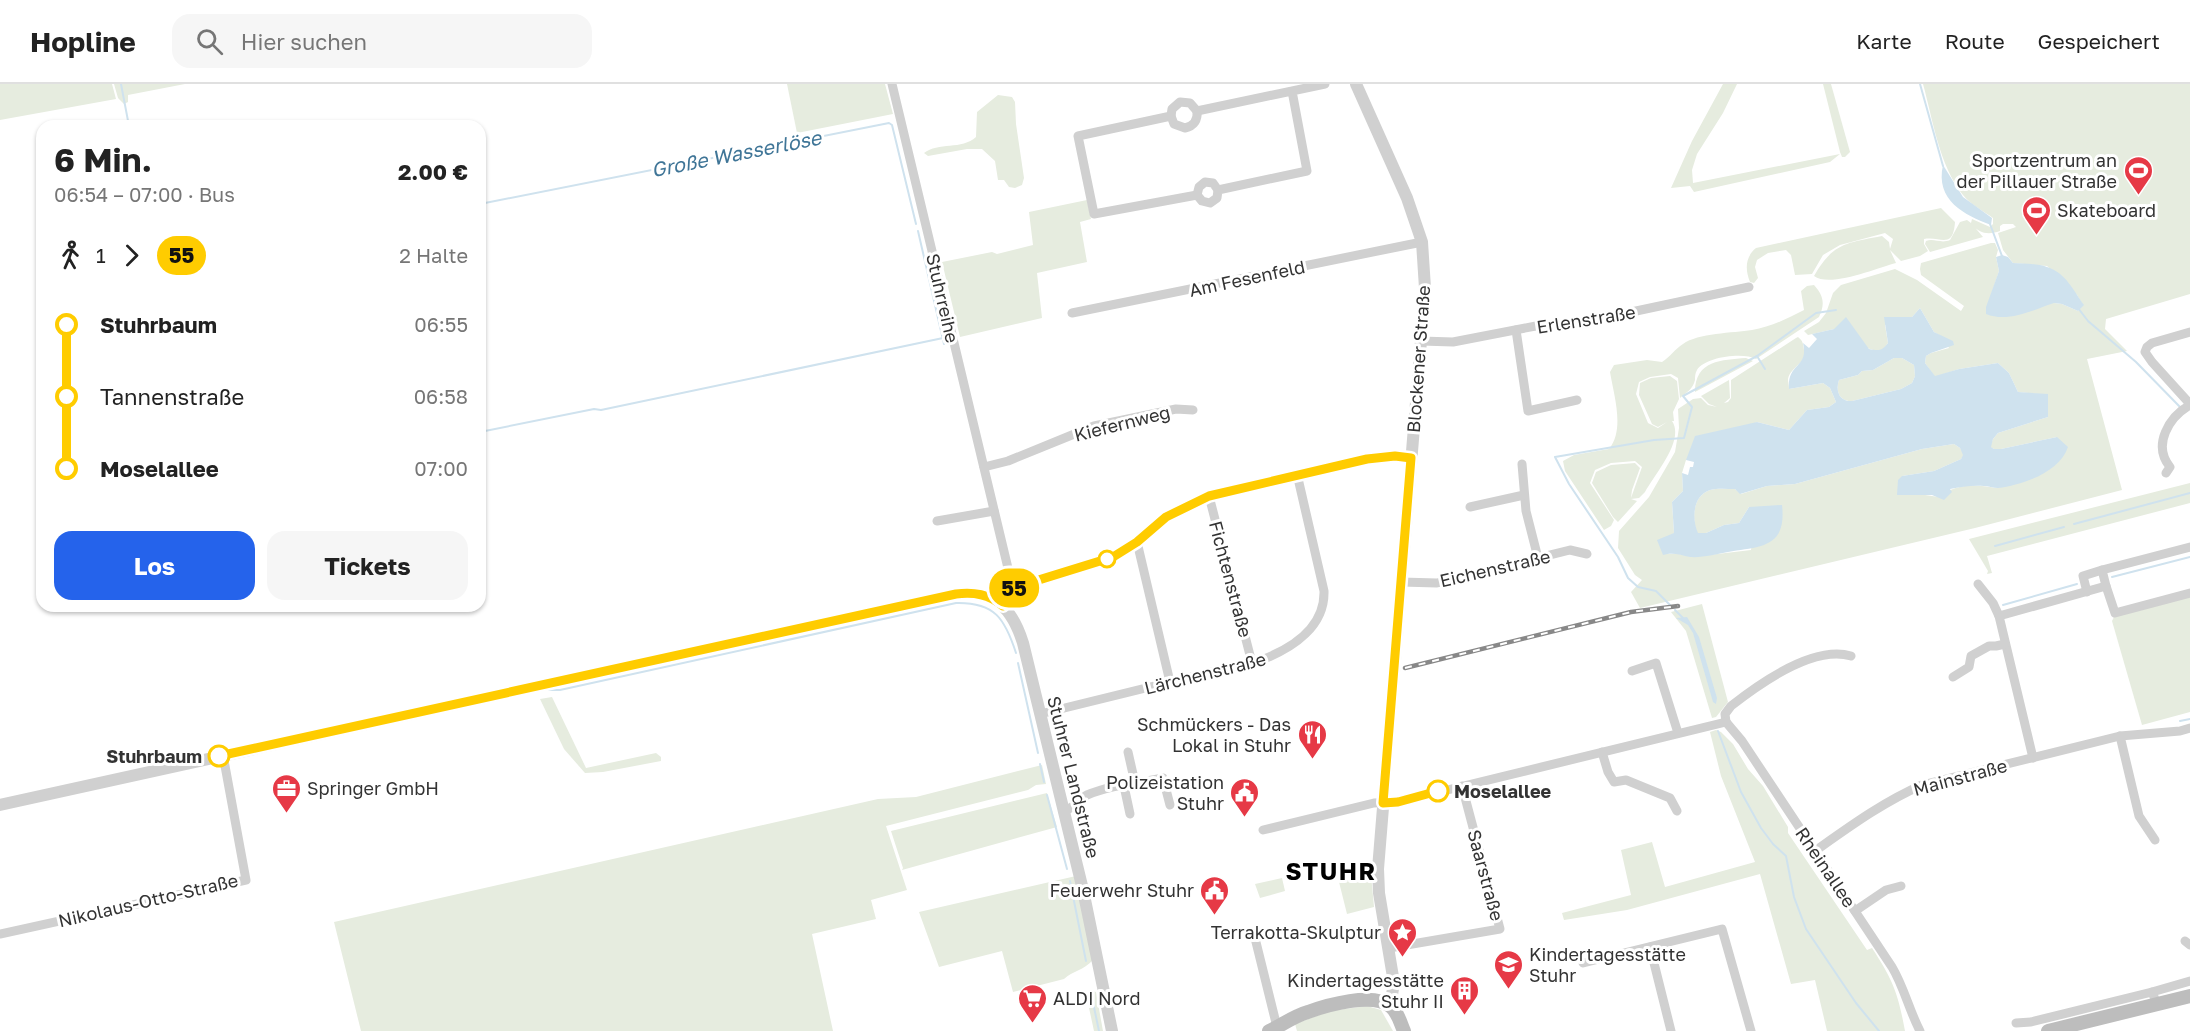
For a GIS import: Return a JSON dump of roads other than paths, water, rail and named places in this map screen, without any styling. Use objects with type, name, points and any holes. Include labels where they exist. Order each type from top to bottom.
[{"type":"main road","points":[[2048,1031],[2155,998],[2190,996]]},
{"type":"main road","points":[[1273,1029],[1305,1013],[1335,1004],[1376,1000],[1390,1006],[1398,1016],[1404,1031]]},
{"type":"street","name":"Stuhrreihe","points":[[892,84],[1013,588]]},
{"type":"street","points":[[1197,111],[1325,84]]},
{"type":"street","name":"Blockener Straße","points":[[1356,84],[1407,198],[1422,242],[1425,288],[1378,869],[1379,893],[1394,983],[1390,1006]]},
{"type":"street","points":[[1218,190],[1307,171],[1292,91]]},
{"type":"street","points":[[1180,102],[1190,103],[1197,111],[1194,123],[1185,128],[1174,124],[1171,116],[1172,109],[1180,102]]},
{"type":"street","points":[[1171,116],[1078,136],[1094,214],[1197,195]]},
{"type":"street","points":[[1205,182],[1213,183],[1218,190],[1217,198],[1210,203],[1202,201],[1197,195],[1199,187],[1205,182]]},
{"type":"street","name":"Am Fesenfeld","points":[[1072,313],[1422,242]]},
{"type":"street","name":"Erlenstraße","points":[[1421,341],[1453,342],[1541,326],[1575,324],[1749,287]]},
{"type":"street","points":[[1516,330],[1528,411],[1577,400]]},
{"type":"street","points":[[2166,473],[2170,467],[2162,454],[2162,439],[2168,426],[2187,404],[2145,352],[2147,346],[2152,343],[2190,332]]},
{"type":"street","name":"Kiefernweg","points":[[984,467],[1008,461],[1094,426],[1176,409],[1193,410]]},
{"type":"street","points":[[0,805],[956,594],[991,597],[1003,606],[1013,588],[1113,557],[1137,542],[1166,517],[1209,496],[1367,459],[1395,456],[1411,458]]},
{"type":"street","points":[[1522,464],[1524,495],[1538,558]]},
{"type":"street","name":"Lärchenstraße","points":[[1040,714],[1252,663],[1276,655],[1301,638],[1322,613],[1324,591],[1297,474]]},
{"type":"street","points":[[1470,507],[1524,495]]},
{"type":"street","name":"Fichtenstraße","points":[[1209,496],[1252,663]]},
{"type":"street","points":[[937,521],[994,511]]},
{"type":"street","points":[[1137,542],[1170,682]]},
{"type":"street","points":[[2087,592],[2083,576],[2190,547]]},
{"type":"street","name":"Eichenstraße","points":[[1401,582],[1437,583],[1570,550],[1587,554]]},
{"type":"street","points":[[2102,570],[2115,613],[2190,592]]},
{"type":"street","points":[[1978,584],[1993,603],[1999,616],[2033,758]]},
{"type":"street","points":[[1999,616],[2106,586]]},
{"type":"street","name":"Stuhrer Landstraße","points":[[1003,606],[1015,621],[1020,633],[1088,912],[1112,1031]]},
{"type":"street","points":[[1953,677],[1969,667],[1971,656],[1989,645],[2005,644]]},
{"type":"street","points":[[1263,830],[1374,803],[1398,802],[1726,722],[1725,714],[1731,706],[1782,670],[1837,654],[1851,656]]},
{"type":"street","points":[[1632,671],[1656,663],[1678,733]]},
{"type":"street","name":"Rheinallee","points":[[1726,722],[1742,741],[1900,982],[1920,1031]]},
{"type":"street","name":"Mainstraße","points":[[1815,851],[1860,819],[1905,792],[1922,785],[2120,736],[2180,731],[2190,728]]},
{"type":"street","points":[[2120,736],[2139,816],[2155,840]]},
{"type":"street","points":[[1128,752],[1135,783]]},
{"type":"street","points":[[1602,752],[1608,772],[1614,782],[1626,780],[1670,798],[1677,811]]},
{"type":"street","name":"Nikolaus-Otto-Straße","points":[[0,934],[246,880],[223,755]]},
{"type":"street","points":[[1063,812],[1072,808],[1084,796],[1163,778],[1170,805]]},
{"type":"street","points":[[1124,786],[1130,814]]},
{"type":"street","name":"Saarstraße","points":[[1389,948],[1500,929],[1462,786]]},
{"type":"street","points":[[1855,911],[1886,890],[1901,886]]},
{"type":"street","points":[[1583,963],[1722,928],[1751,1031]]},
{"type":"street","points":[[1254,934],[1273,1029]]},
{"type":"street","points":[[1650,947],[1671,1031]]},
{"type":"street","points":[[2016,1023],[2155,998],[2190,981]]},
{"type":"street","name":"Rheinallee","points":[[1914,1018],[1914,1031]]},
{"type":"water","points":[[1943,165],[1963,197],[1992,218],[1991,225],[1962,211],[1948,197],[1943,188]]},
{"type":"water","points":[[2002,255],[2008,257],[2013,263],[2039,265],[2059,273],[2084,305],[2078,311],[2054,303],[2012,316],[1986,314],[1986,307],[1999,271],[1996,257]]},
{"type":"water","points":[[1920,308],[1934,332],[1953,341],[1954,345],[1926,356],[1925,363],[1935,376],[1959,369],[1998,363],[2009,373],[2018,392],[2048,394],[2048,417],[1998,433],[1991,447],[2001,449],[2057,437],[2068,447],[2057,464],[2039,476],[2018,484],[1998,488],[1975,486],[1950,489],[1952,492],[1944,500],[1932,495],[1897,495],[1898,480],[1902,476],[1934,471],[1961,459],[1963,455],[1960,448],[1954,444],[1922,449],[1795,484],[1767,486],[1740,494],[1735,489],[1710,490],[1700,497],[1695,509],[1698,533],[1706,533],[1724,525],[1739,523],[1749,507],[1782,505],[1780,530],[1775,538],[1760,546],[1709,556],[1663,555],[1657,540],[1674,533],[1672,502],[1683,491],[1682,473],[1688,475],[1690,467],[1693,467],[1694,462],[1686,460],[1695,436],[1757,422],[1789,430],[1807,410],[1829,407],[1836,402],[1830,388],[1823,383],[1789,389],[1791,374],[1803,357],[1803,343],[1809,348],[1817,339],[1812,334],[1834,329],[1846,317],[1869,349],[1880,350],[1888,343],[1884,317],[1912,317]],"holes":[[[1894,358],[1902,358],[1914,365],[1915,376],[1912,383],[1901,389],[1852,401],[1844,400],[1840,395],[1839,380],[1858,375],[1862,371],[1873,370]]]},
{"type":"water","points":[[1687,617],[1699,637],[1717,698],[1716,704],[1713,702],[1693,633],[1688,625],[1676,618]]},
{"type":"waterway","name":"Große Wasserlöse","points":[[121,84],[128,120]]},
{"type":"waterway","points":[[1920,84],[1943,166]]},
{"type":"waterway","name":"Große Wasserlöse","points":[[486,203],[889,123],[892,125],[916,224]]},
{"type":"waterway","points":[[1990,224],[2002,256]]},
{"type":"waterway","name":"Große Wasserlöse","points":[[918,231],[944,344]]},
{"type":"waterway","points":[[2078,308],[2088,321],[2136,362],[2181,408]]},
{"type":"waterway","points":[[1757,356],[1816,313],[1836,310]]},
{"type":"waterway","points":[[486,431],[594,409],[601,410],[943,338]]},
{"type":"waterway","points":[[1670,605],[1656,591],[1638,587],[1628,578],[1618,557],[1569,484],[1555,457],[1654,440],[1684,438],[1692,407],[1683,396],[1757,356],[1765,369]]},
{"type":"waterway","points":[[2074,524],[2190,493]]},
{"type":"waterway","points":[[1995,546],[2064,527]]},
{"type":"waterway","points":[[2112,577],[2190,557]]},
{"type":"waterway","points":[[2003,605],[2077,584]]},
{"type":"waterway","points":[[547,690],[560,690],[956,603],[969,603],[989,609],[1002,622],[1016,653]]},
{"type":"waterway","points":[[1675,610],[1684,619]]},
{"type":"waterway","name":"Große Wasserlöse","points":[[1018,663],[1038,753]]},
{"type":"waterway","points":[[2180,721],[2190,719]]},
{"type":"waterway","points":[[1718,731],[1741,792],[1761,828],[1786,856],[1794,897],[1806,929],[1856,1003],[1879,1031]]},
{"type":"waterway","name":"Große Wasserlöse","points":[[1040,764],[1044,782]]},
{"type":"waterway","name":"Große Wasserlöse","points":[[1047,795],[1067,869]]},
{"type":"waterway","name":"Große Wasserlöse","points":[[1070,881],[1086,961]]},
{"type":"waterway","name":"Große Wasserlöse","points":[[1091,993],[1099,1031]]},
{"type":"railway","points":[[1405,668],[1631,612],[1678,606]]},
{"type":"place","name":"Sportzentrum an der Pillauer Straße","points":[[2138,196]]},
{"type":"place","name":"Skateboard","points":[[2036,236]]},
{"type":"place","name":"Stuhrbaum","points":[[219,756]]},
{"type":"place","name":"Schmückers - Das Lokal in Stuhr","points":[[1312,760]]},
{"type":"place","name":"Moselallee","points":[[1438,791]]},
{"type":"place","name":"Springer GmbH","points":[[286,814]]},
{"type":"place","name":"Polizeistation Stuhr","points":[[1245,818]]},
{"type":"place","name":"Feuerwehr Stuhr","points":[[1215,916]]},
{"type":"place","name":"Terrakotta-Skulptur","points":[[1402,958]]},
{"type":"place","name":"Kindertagesstätte Stuhr","points":[[1508,990]]},
{"type":"place","name":"Kindertagesstätte Stuhr II","points":[[1465,1016]]},
{"type":"place","name":"ALDI Nord","points":[[1032,1024]]},
{"type":"district","name":"STUHR","points":[[1331,870]]}]
